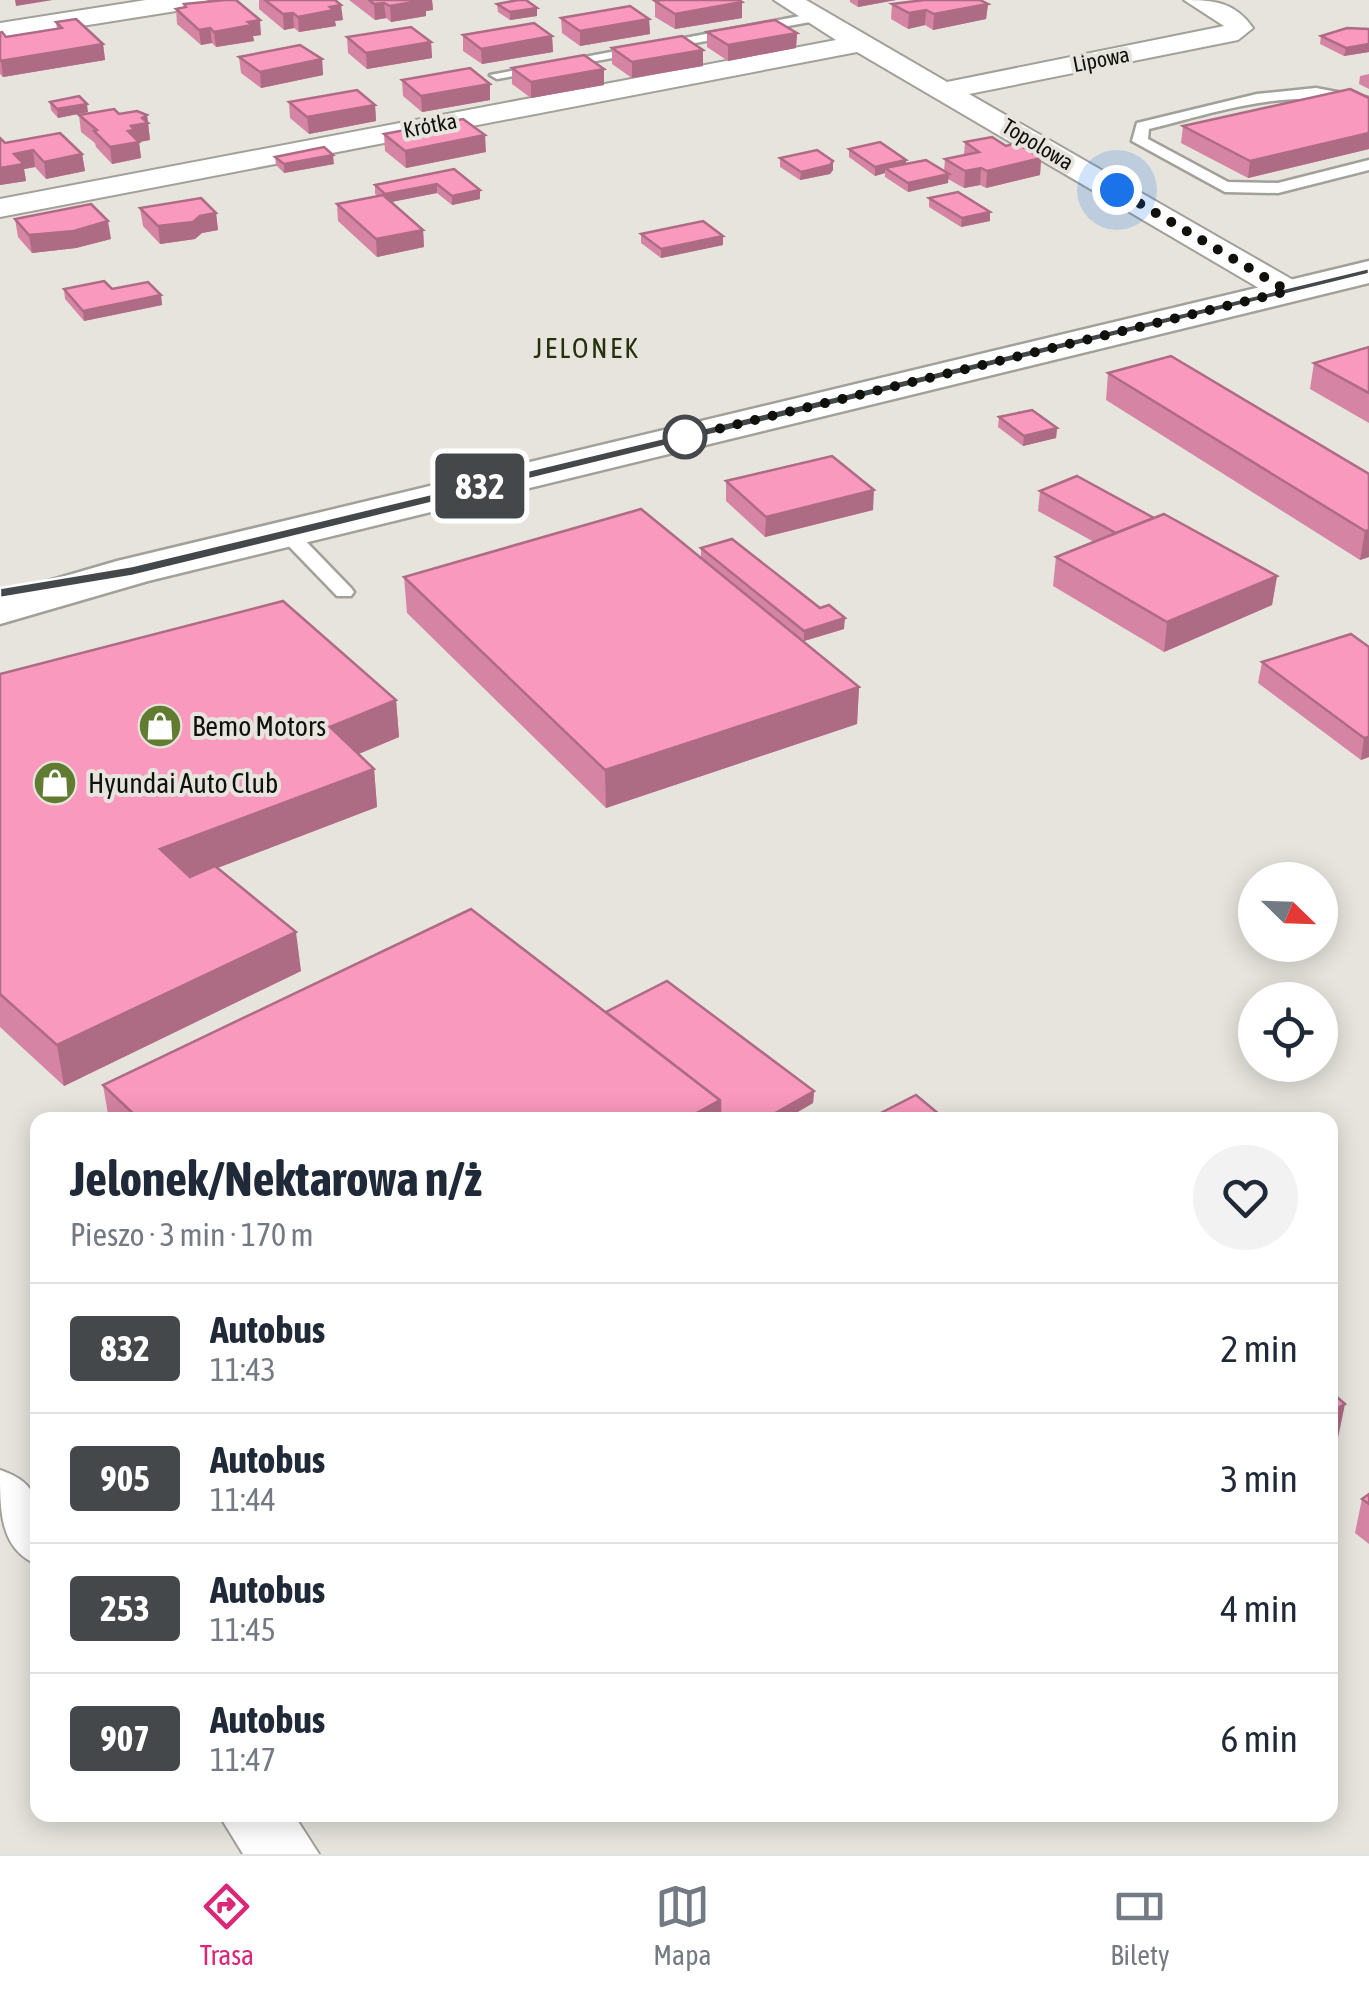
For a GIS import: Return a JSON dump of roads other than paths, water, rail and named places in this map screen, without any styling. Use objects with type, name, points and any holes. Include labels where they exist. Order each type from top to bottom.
[{"type":"main road","points":[[0,610],[132,571],[1369,272]]},
{"type":"main road","points":[[0,593],[132,571]]},
{"type":"street","points":[[0,31],[195,0]]},
{"type":"street","name":"Topolowa","points":[[787,0],[1288,291]]},
{"type":"street","name":"Lipowa","points":[[947,90],[1229,34],[1240,28],[1231,16],[1197,0]]},
{"type":"street","name":"Krótka","points":[[0,208],[861,43]]},
{"type":"street","points":[[0,1493],[30,1531]]},
{"type":"street","points":[[259,1822],[284,1854]]},
{"type":"lane","points":[[498,74],[816,17]]},
{"type":"lane","points":[[1369,103],[1345,92],[1294,92],[1142,126],[1140,141],[1225,186],[1278,188],[1369,166]]},
{"type":"lane","points":[[288,533],[344,592]]},
{"type":"place","name":"Bemo Motors","points":[[160,726]]},
{"type":"place","name":"Hyundai Auto Club","points":[[55,783]]},
{"type":"district","name":"JELONEK","points":[[587,348]]}]
